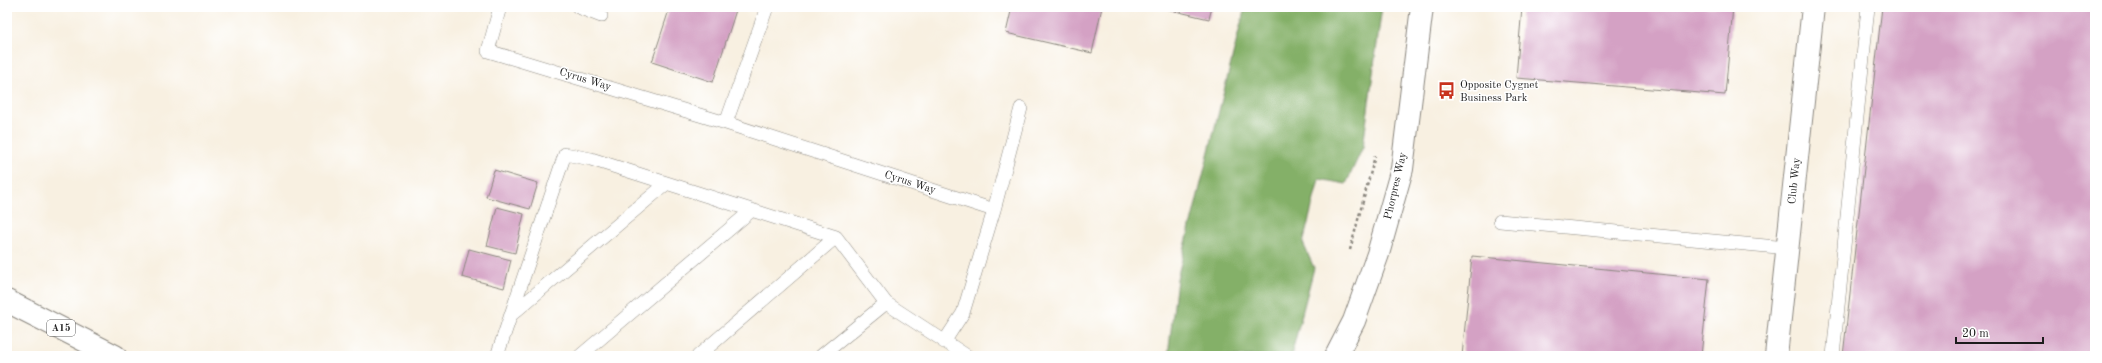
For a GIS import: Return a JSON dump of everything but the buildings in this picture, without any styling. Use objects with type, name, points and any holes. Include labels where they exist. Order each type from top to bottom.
[{"type":"street","name":"Phorpres Way","points":[[1336,356],[1354,321],[1378,254],[1402,169],[1422,7]]},
{"type":"street","name":"Club Way","points":[[1776,356],[1813,7]]},
{"type":"street","name":"A15","points":[[7,301],[115,356]]},
{"type":"lane","name":"Cyrus Way","points":[[500,7],[488,51],[726,123],[994,210]]},
{"type":"lane","points":[[578,7],[601,16]]},
{"type":"lane","points":[[726,123],[767,7]]},
{"type":"lane","points":[[1833,356],[1868,7]]},
{"type":"lane","points":[[944,342],[963,313],[994,210],[1021,108]]},
{"type":"lane","points":[[497,356],[565,154],[591,158],[836,237],[886,303],[967,356]]},
{"type":"lane","points":[[510,315],[667,183]]},
{"type":"lane","points":[[580,356],[752,210]]},
{"type":"lane","points":[[1500,221],[1788,248]]},
{"type":"lane","points":[[698,356],[836,237]]},
{"type":"lane","points":[[821,356],[886,303]]},
{"type":"path","points":[[1348,255],[1376,152]]},
{"type":"green space","points":[[1245,7],[1382,7],[1363,147],[1346,184],[1319,179],[1303,243],[1314,268],[1291,356],[1168,356],[1177,279]]},
{"type":"place","name":"Opposite Cygnet Business Park","points":[[1447,91]]}]
